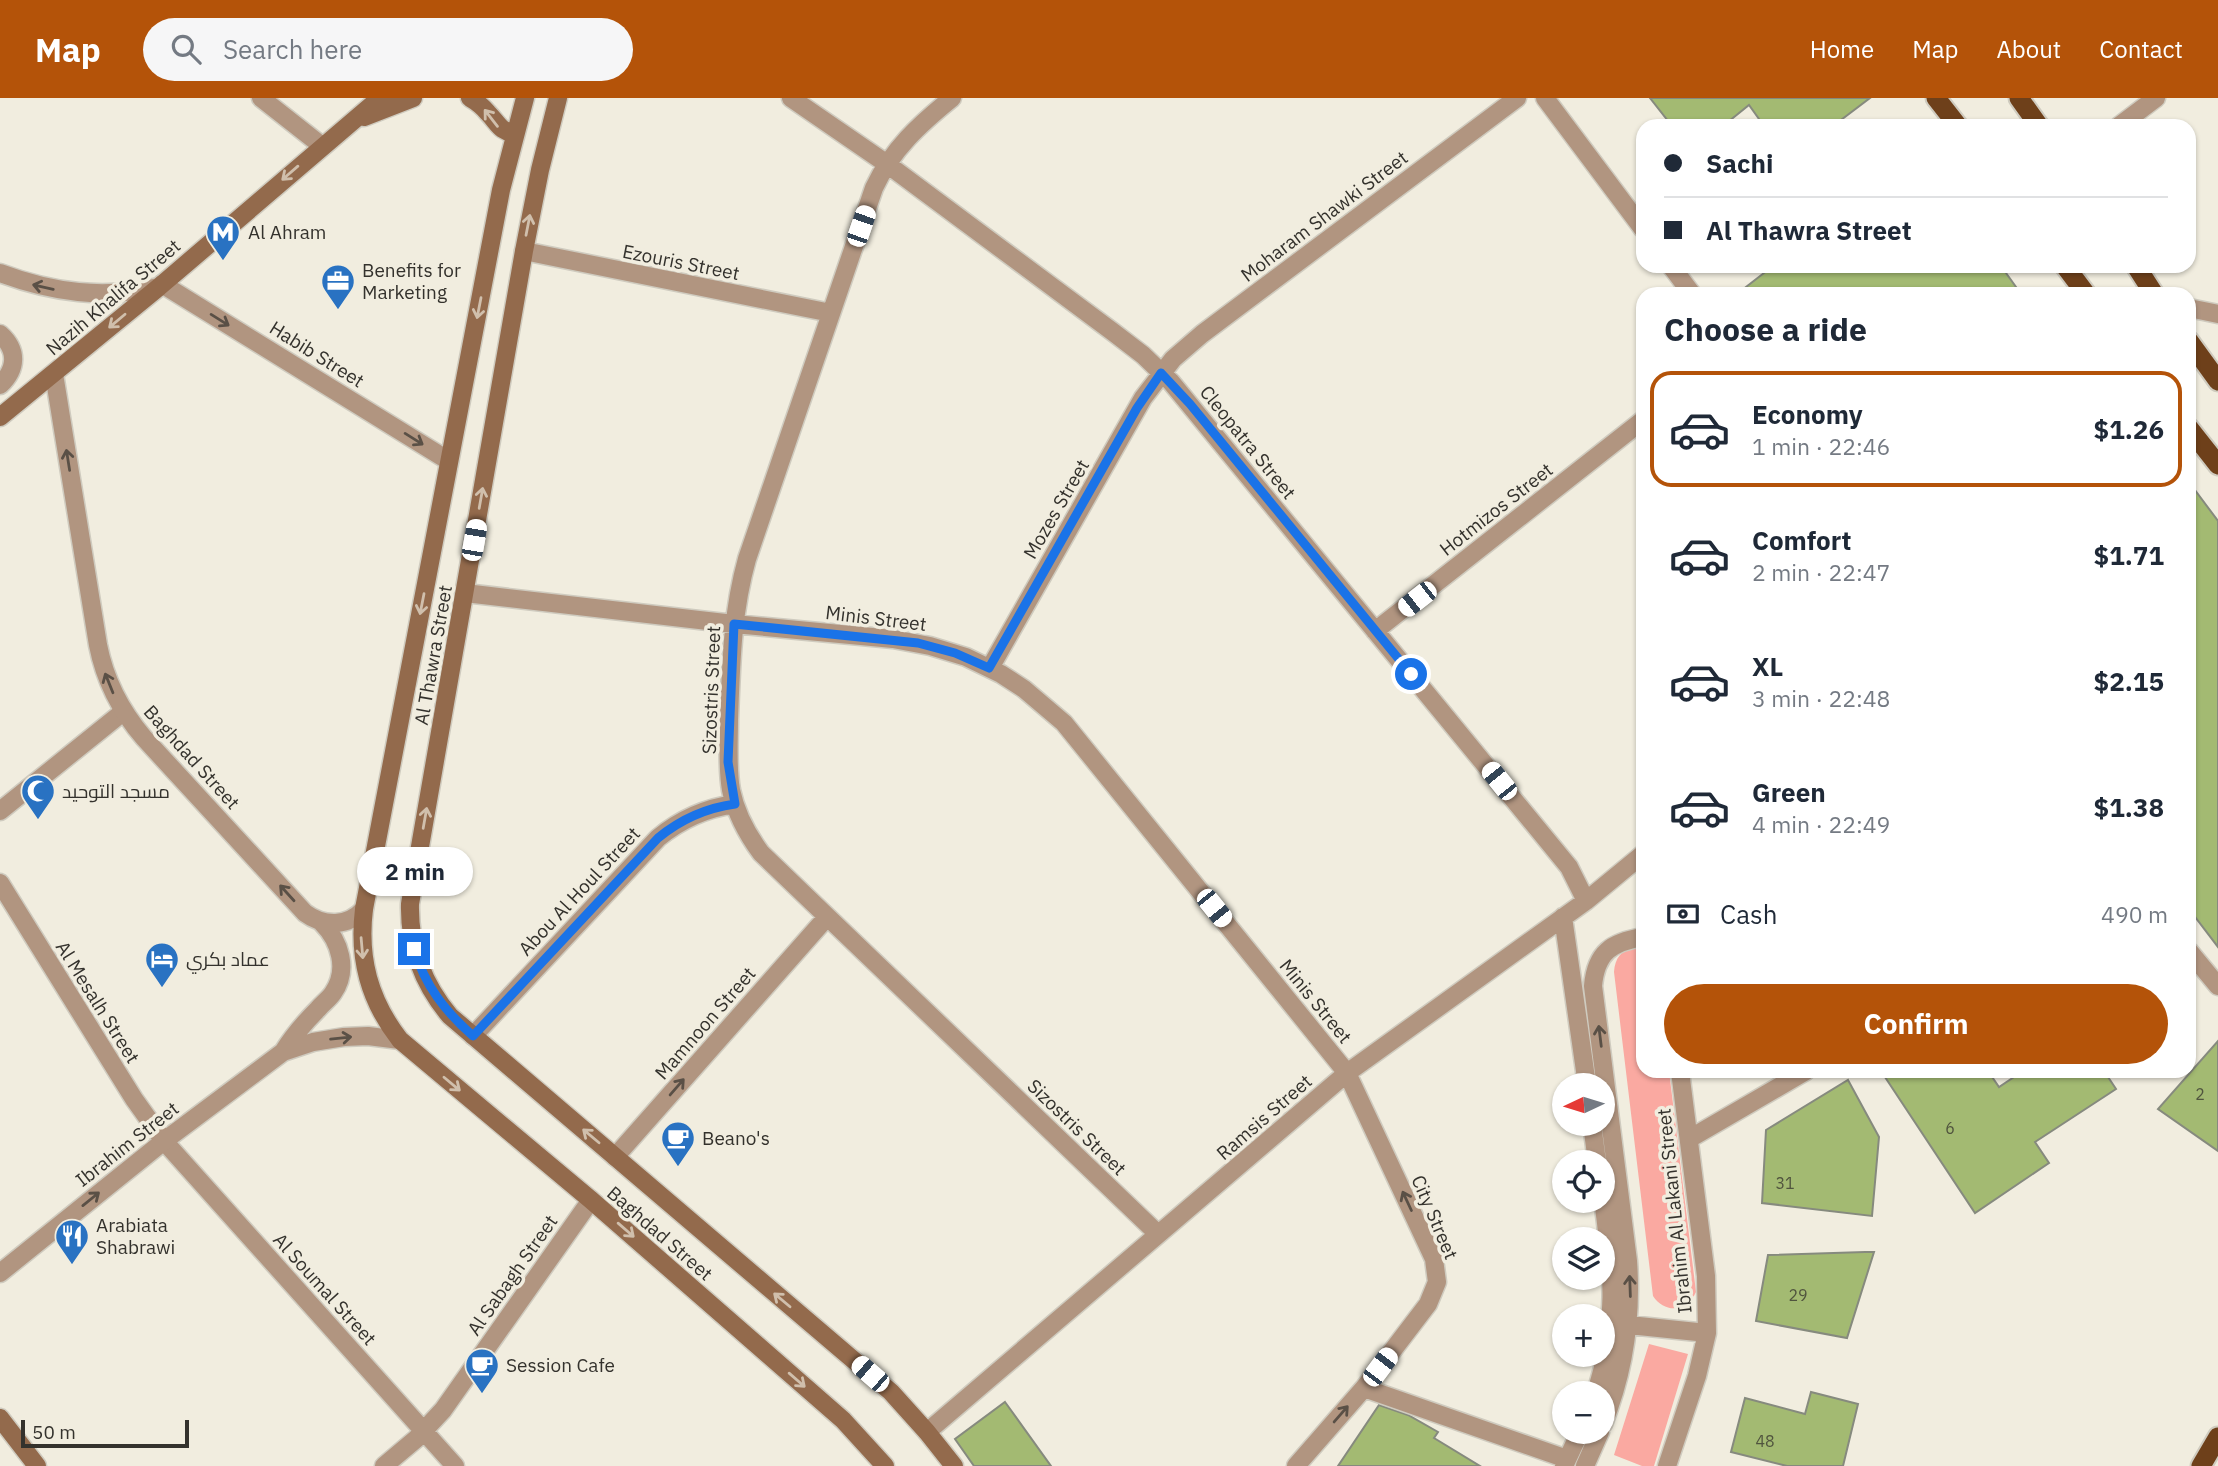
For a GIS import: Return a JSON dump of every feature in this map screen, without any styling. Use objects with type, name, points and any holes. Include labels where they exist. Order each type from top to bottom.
[{"type":"highway","points":[[1936,98],[1952,119]]},
{"type":"highway","points":[[2019,98],[2034,119]]},
{"type":"highway","points":[[2196,351],[2218,381]]},
{"type":"highway","points":[[2196,437],[2218,466]]},
{"type":"highway","points":[[2201,1466],[2218,1437]]},
{"type":"main road","name":"Nazih Khalifa Street","points":[[0,417],[161,285],[380,98]]},
{"type":"main road","points":[[354,121],[413,98]]},
{"type":"main road","points":[[470,98],[489,114],[499,127],[506,132],[515,133]]},
{"type":"main road","name":"Al Thawra Street","points":[[400,1040],[383,1017],[367,978],[361,937],[364,909],[501,190],[525,98]]},
{"type":"main road","name":"Al Thawra Street","points":[[473,1036],[440,1004],[424,978],[414,949],[410,904],[524,251],[558,98]]},
{"type":"main road","name":"Baghdad Street","points":[[473,1036],[891,1392],[928,1432],[954,1466]]},
{"type":"main road","name":"Baghdad Street","points":[[400,1040],[591,1200],[843,1420],[882,1465]]},
{"type":"main road","points":[[0,1418],[37,1466]]},
{"type":"street","points":[[261,98],[322,146]]},
{"type":"street","name":"Cleopatra Street","points":[[791,98],[887,164],[1133,347],[1161,373],[1190,404],[1569,867],[1586,901]]},
{"type":"street","name":"Sizostris Street","points":[[952,98],[909,134],[887,164],[874,188],[747,559],[734,624],[728,762],[735,804],[746,830],[761,853],[1158,1234]]},
{"type":"street","name":"Moharam Shawki Street","points":[[1161,373],[1194,340],[1517,98]]},
{"type":"street","points":[[1545,98],[1636,220]]},
{"type":"street","points":[[2128,119],[2156,98]]},
{"type":"street","name":"Ezouris Street","points":[[524,251],[831,313]]},
{"type":"street","points":[[0,274],[34,285],[88,294],[123,293],[161,285]]},
{"type":"street","name":"Habib Street","points":[[161,285],[449,461]]},
{"type":"street","points":[[2196,310],[2218,314]]},
{"type":"street","points":[[0,334],[12,348],[14,362],[9,375],[0,385]]},
{"type":"street","name":"Mozes Street","points":[[989,668],[1137,408],[1161,373]]},
{"type":"street","name":"Baghdad Street","points":[[54,374],[105,675],[124,712],[144,738],[306,913],[322,923]]},
{"type":"street","name":"Hotmizos Street","points":[[1375,631],[1636,426]]},
{"type":"street","name":"Minis Street","points":[[465,593],[918,643],[955,653],[989,668],[1024,689],[1064,723],[1347,1073]]},
{"type":"street","points":[[0,811],[124,712]]},
{"type":"street","name":"Abou Al Houl Street","points":[[473,1036],[658,838],[679,822],[694,815],[735,804]]},
{"type":"street","name":"Ramsis Street","points":[[928,1432],[1347,1073],[1586,901],[1636,860]]},
{"type":"street","name":"Al Mesalh Street","points":[[0,883],[163,1141]]},
{"type":"street","points":[[322,923],[342,923],[354,918],[364,909]]},
{"type":"street","name":"Mamnoon Street","points":[[615,1157],[827,916]]},
{"type":"street","points":[[1563,917],[1585,1073]]},
{"type":"street","name":"Ibrahim Street","points":[[0,1273],[163,1141],[283,1052],[308,1019],[331,996],[339,982],[339,950],[333,935],[322,923]]},
{"type":"street","points":[[1615,1391],[1629,1325],[1628,1261],[1593,986],[1597,964],[1603,955],[1621,942],[1636,939]]},
{"type":"street","points":[[2196,959],[2218,986]]},
{"type":"street","name":"Ibrahim Street","points":[[283,1052],[313,1042],[344,1037],[368,1036],[400,1040]]},
{"type":"street","name":"City Street","points":[[1296,1466],[1364,1388],[1428,1304],[1435,1290],[1437,1274],[1434,1259],[1347,1073]]},
{"type":"street","name":"Ibrahim Al Lakani Street","points":[[1668,1466],[1697,1376],[1707,1333],[1707,1289],[1681,1078]]},
{"type":"street","points":[[1689,1139],[1794,1078]]},
{"type":"street","name":"Al Soumal Street","points":[[163,1141],[455,1466]]},
{"type":"street","name":"Al Sabagh Street","points":[[384,1466],[425,1431],[443,1410],[591,1200]]},
{"type":"street","points":[[1600,1381],[1612,1317],[1612,1271],[1605,1213]]},
{"type":"street","points":[[1629,1325],[1707,1333]]},
{"type":"street","points":[[1364,1388],[1566,1463],[1575,1444]]},
{"type":"street","points":[[1585,1466],[1595,1444]]},
{"type":"shaded area","points":[[1636,948],[1636,1078],[1670,1078],[1696,1292],[1687,1304],[1676,1308],[1664,1306],[1653,1296],[1614,972],[1620,956]]},
{"type":"shaded area","points":[[1649,1344],[1688,1354],[1654,1466],[1642,1466],[1614,1455]]},
{"type":"building","points":[[1650,98],[1870,98],[1842,119],[1759,119],[1749,105],[1732,119],[1666,119]]},
{"type":"building","points":[[1764,273],[2006,273],[2016,287],[1746,287]]},
{"type":"building","points":[[2196,491],[2218,521],[2218,947],[2196,918]]},
{"type":"building","points":[[2218,1041],[2218,1151],[2158,1109],[2185,1078],[2196,1078],[2196,1066]]},
{"type":"building","points":[[1886,1078],[1993,1078],[1999,1087],[2012,1078],[2109,1078],[2116,1089],[2035,1142],[2049,1163],[1975,1213]]},
{"type":"building","points":[[1848,1080],[1879,1137],[1872,1216],[1762,1203],[1766,1130]]},
{"type":"building","points":[[1874,1252],[1847,1338],[1756,1321],[1768,1255]]},
{"type":"building","points":[[1811,1392],[1858,1404],[1843,1466],[1787,1466],[1731,1452],[1745,1398],[1805,1414]]},
{"type":"building","points":[[1005,1402],[1051,1466],[974,1466],[955,1439]]},
{"type":"building","points":[[1379,1405],[1408,1415],[1438,1432],[1434,1438],[1480,1466],[1338,1466]]},
{"type":"place","name":"Al Ahram","points":[[223,262]]},
{"type":"place","name":"Benefits for Marketing","points":[[338,311]]},
{"type":"place","name":"مسجد التوحيد","points":[[38,821]]},
{"type":"place","name":"عماد بكري","points":[[162,989]]},
{"type":"place","name":"Beano's","points":[[678,1168]]},
{"type":"place","name":"Arabiata Shabrawi","points":[[72,1266]]},
{"type":"place","name":"Session Cafe","points":[[482,1395]]},
{"type":"route","points":[[414,949],[424,978],[440,1004],[473,1036],[658,838],[679,822],[694,815],[735,804],[728,762],[734,624],[918,643],[967,657],[989,668],[1137,408],[1161,373],[1181,393],[1411,674]]}]
